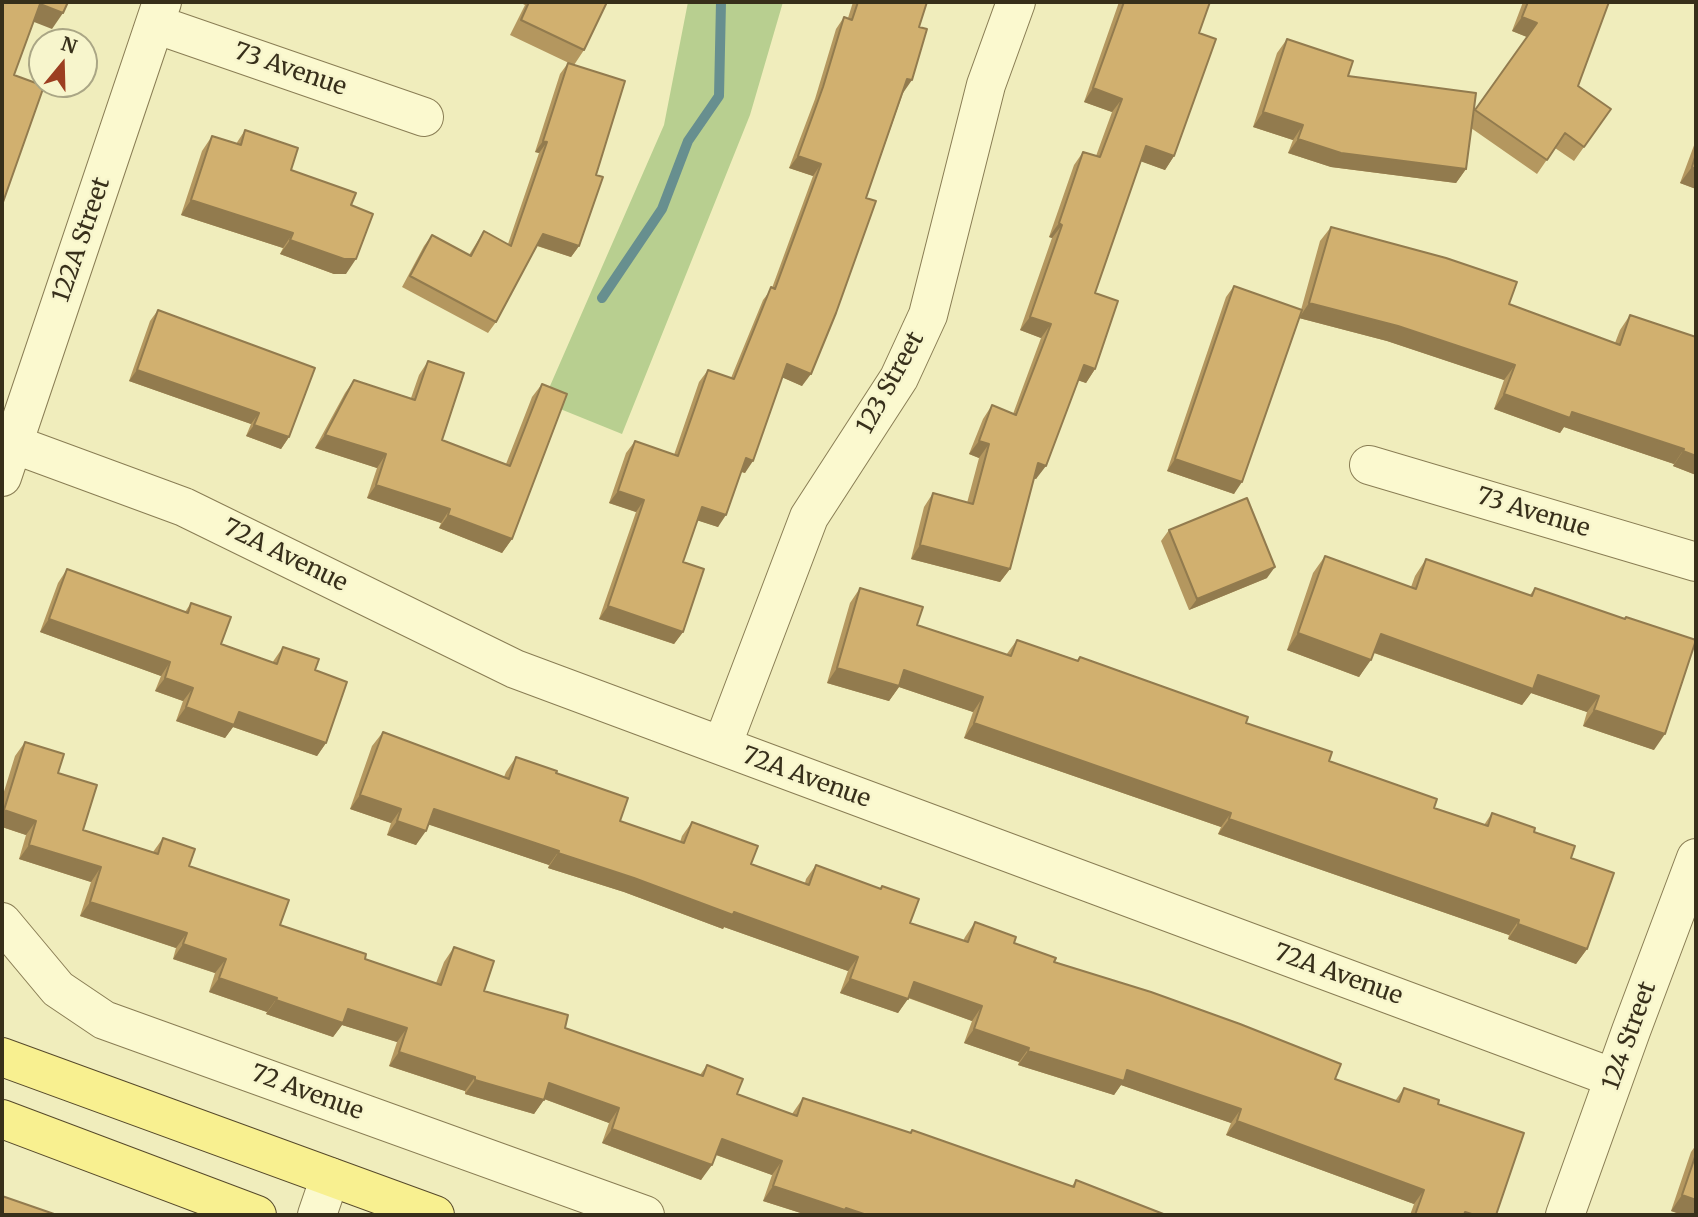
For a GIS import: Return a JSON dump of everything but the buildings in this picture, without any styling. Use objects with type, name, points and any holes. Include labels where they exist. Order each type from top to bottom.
[{"type":"main road","points":[[2,1056],[435,1215]]},
{"type":"main road","points":[[2,1119],[257,1215]]},
{"type":"street","name":"123 Street","points":[[722,746],[810,517],[899,378],[928,315],[986,85],[1016,2]]},
{"type":"street","name":"73 Avenue","points":[[159,13],[424,117]]},
{"type":"street","name":"122A Street","points":[[7,461],[159,13]]},
{"type":"street","name":"72A Avenue","points":[[7,461],[184,507],[515,669],[1614,1078]]},
{"type":"street","name":"73 Avenue","points":[[1369,465],[1696,562]]},
{"type":"street","name":"124 Street","points":[[1565,1215],[1696,858]]},
{"type":"street","name":"72 Avenue","points":[[2,922],[58,989],[104,1020],[645,1215]]},
{"type":"street","points":[[317,1215],[330,1177]]},
{"type":"green space","points":[[688,2],[783,2],[750,115],[622,434],[543,402],[664,125]]},
{"type":"waterway","points":[[602,298],[662,209],[688,141],[719,96],[721,2]]}]
